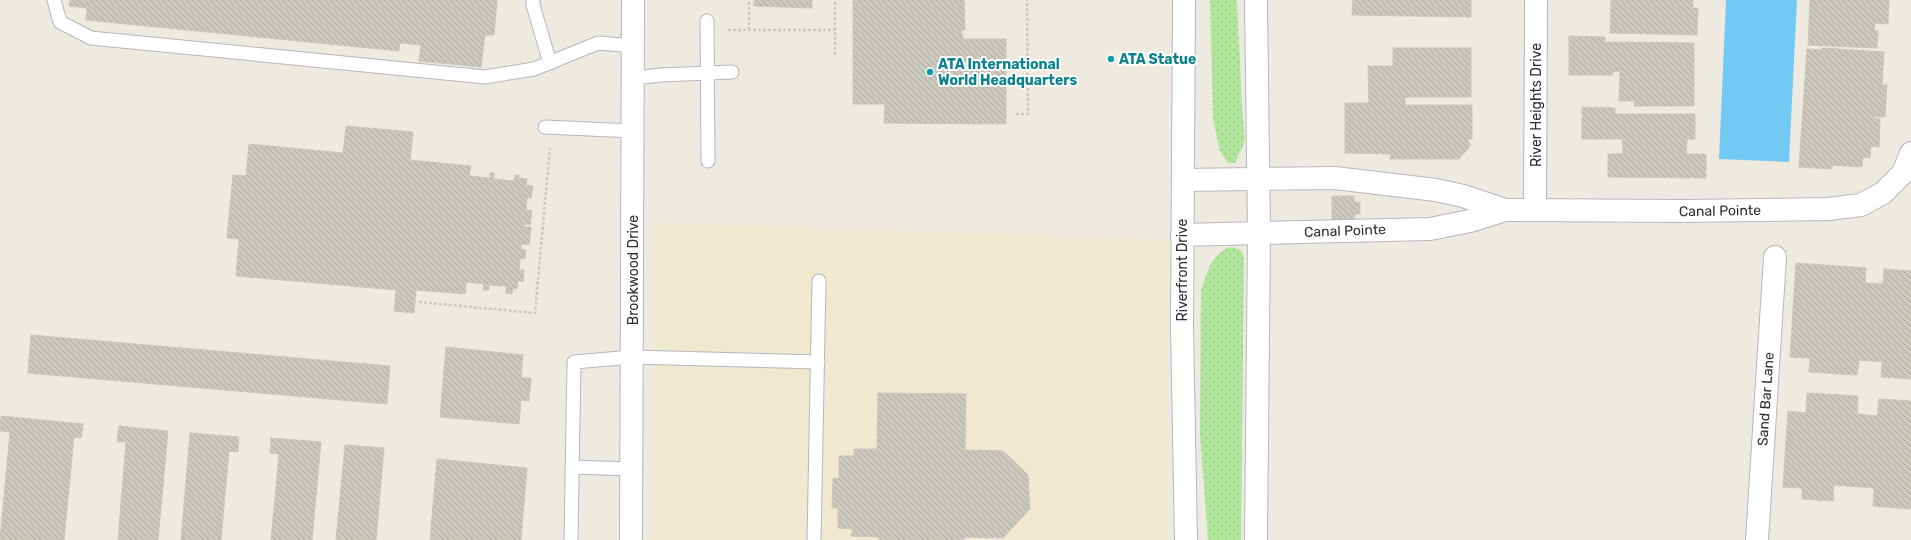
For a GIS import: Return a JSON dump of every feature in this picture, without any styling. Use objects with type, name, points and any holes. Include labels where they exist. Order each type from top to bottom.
[{"type":"street","name":"Brookwood Drive","points":[[632,540],[633,0]]},
{"type":"street","name":"Riverfront Drive","points":[[1184,0],[1182,327],[1186,540]]},
{"type":"street","points":[[1256,0],[1259,234],[1256,540]]},
{"type":"street","name":"River Heights Drive","points":[[1535,210],[1536,0]]},
{"type":"street","name":"Canal Pointe","points":[[1182,235],[1430,229],[1470,221],[1505,210],[1682,211],[1829,209],[1861,205],[1882,193],[1903,173],[1911,153]]},
{"type":"street","name":"Canal Pointe","points":[[1183,180],[1335,178],[1426,189],[1463,196],[1505,210]]},
{"type":"street","name":"Sand Bar Lane","points":[[1756,540],[1775,257]]},
{"type":"lane","points":[[54,0],[60,22],[90,38],[485,77],[534,69],[598,43],[634,46]]},
{"type":"lane","points":[[533,0],[533,5],[550,63]]},
{"type":"lane","points":[[707,25],[708,162]]},
{"type":"lane","points":[[634,78],[661,74],[732,72]]},
{"type":"lane","points":[[549,127],[633,131]]},
{"type":"lane","points":[[814,540],[820,282]]},
{"type":"lane","points":[[571,540],[574,362],[632,357],[818,362]]},
{"type":"lane","points":[[572,467],[632,468]]},
{"type":"path","points":[[749,0],[749,30]]},
{"type":"path","points":[[835,55],[836,0]]},
{"type":"path","points":[[1016,114],[1028,114],[1027,0]]},
{"type":"path","points":[[707,25],[749,30],[835,30]]},
{"type":"path","points":[[419,302],[535,313],[549,127]]},
{"type":"shaded area","points":[[655,223],[1169,240],[1167,540],[652,540]]},
{"type":"green space","points":[[1210,0],[1237,0],[1245,141],[1235,163],[1228,163],[1220,152],[1213,119]]},
{"type":"green space","points":[[1232,247],[1241,250],[1244,258],[1241,540],[1208,540],[1200,434],[1201,290],[1208,270],[1215,258],[1225,249]]},
{"type":"water","points":[[1726,0],[1797,0],[1789,162],[1719,159]]},
{"type":"building","points":[[70,0],[497,0],[494,35],[485,35],[481,67],[419,61],[421,45],[400,43],[399,51],[86,20],[87,8],[69,6]]},
{"type":"building","points":[[754,0],[812,0],[812,8],[754,6]]},
{"type":"building","name":"ATA International World Headquarters","points":[[853,0],[964,0],[965,30],[961,30],[963,39],[1006,39],[1006,124],[884,123],[885,104],[853,104]]},
{"type":"building","points":[[1353,0],[1471,0],[1471,17],[1352,15]]},
{"type":"building","points":[[1611,0],[1693,0],[1693,8],[1698,8],[1697,35],[1610,33]]},
{"type":"building","points":[[1810,0],[1889,0],[1888,24],[1875,23],[1874,31],[1878,31],[1877,48],[1808,45]]},
{"type":"building","points":[[1569,36],[1605,37],[1605,42],[1694,43],[1694,106],[1634,106],[1635,101],[1619,101],[1620,71],[1613,72],[1613,75],[1569,75]]},
{"type":"building","points":[[1393,48],[1471,48],[1471,97],[1405,97],[1405,105],[1472,105],[1472,139],[1466,139],[1471,145],[1459,159],[1390,159],[1391,154],[1345,153],[1345,103],[1369,103],[1368,66],[1393,66]]},
{"type":"building","points":[[1822,48],[1884,52],[1882,85],[1887,85],[1885,117],[1874,117],[1874,119],[1880,119],[1879,147],[1871,146],[1870,158],[1863,157],[1862,167],[1832,165],[1832,169],[1799,167],[1807,49],[1822,50]]},
{"type":"building","points":[[1582,107],[1615,108],[1615,114],[1695,114],[1695,139],[1687,139],[1686,154],[1706,154],[1706,178],[1608,177],[1608,154],[1623,154],[1622,139],[1582,139]]},
{"type":"building","points":[[346,126],[413,132],[410,160],[471,166],[469,176],[490,178],[490,173],[494,173],[494,179],[514,181],[515,175],[519,175],[519,178],[527,179],[526,185],[533,186],[531,198],[527,198],[526,210],[532,211],[530,225],[525,224],[524,227],[531,227],[529,245],[521,244],[521,249],[526,250],[525,259],[520,258],[519,270],[524,270],[523,282],[518,280],[517,289],[513,288],[512,294],[506,293],[506,286],[489,285],[489,290],[483,290],[484,284],[466,282],[465,294],[416,290],[414,313],[394,311],[396,290],[236,276],[239,239],[227,238],[233,175],[246,176],[249,144],[343,153]]},
{"type":"building","points":[[1332,196],[1354,196],[1354,202],[1360,202],[1360,214],[1355,214],[1355,219],[1332,219]]},
{"type":"building","points":[[1796,263],[1866,268],[1865,283],[1883,284],[1884,269],[1911,271],[1911,379],[1881,377],[1882,362],[1859,360],[1857,375],[1809,372],[1810,358],[1790,357]]},
{"type":"building","points":[[31,335],[390,366],[387,404],[28,373]]},
{"type":"building","points":[[446,347],[523,355],[521,378],[531,378],[529,401],[521,400],[519,424],[440,417]]},
{"type":"building","points":[[878,393],[966,394],[965,450],[1003,451],[1028,475],[1030,509],[1003,538],[964,537],[964,540],[879,540],[879,537],[851,536],[853,529],[838,528],[838,508],[832,508],[833,478],[839,478],[839,456],[854,456],[854,449],[877,449]]},
{"type":"building","points":[[1807,393],[1858,396],[1857,414],[1877,416],[1879,399],[1911,401],[1911,509],[1873,506],[1874,488],[1834,485],[1833,501],[1802,499],[1802,488],[1783,487],[1788,411],[1806,413]]},
{"type":"building","points":[[1,416],[83,424],[81,438],[74,437],[64,540],[0,540],[10,432],[0,431]]},
{"type":"building","points":[[119,426],[168,431],[158,540],[118,540],[126,442],[117,442]]},
{"type":"building","points":[[190,433],[239,437],[238,452],[229,451],[221,540],[181,540]]},
{"type":"building","points":[[271,438],[321,442],[312,540],[271,540],[279,454],[270,453]]},
{"type":"building","points":[[345,445],[384,448],[376,540],[336,540]]},
{"type":"building","points":[[437,459],[527,468],[521,540],[430,540]]},
{"type":"place","name":"ATA Statue","points":[[1111,59]]},
{"type":"place","name":"ATA International World Headquarters","points":[[930,72]]}]
